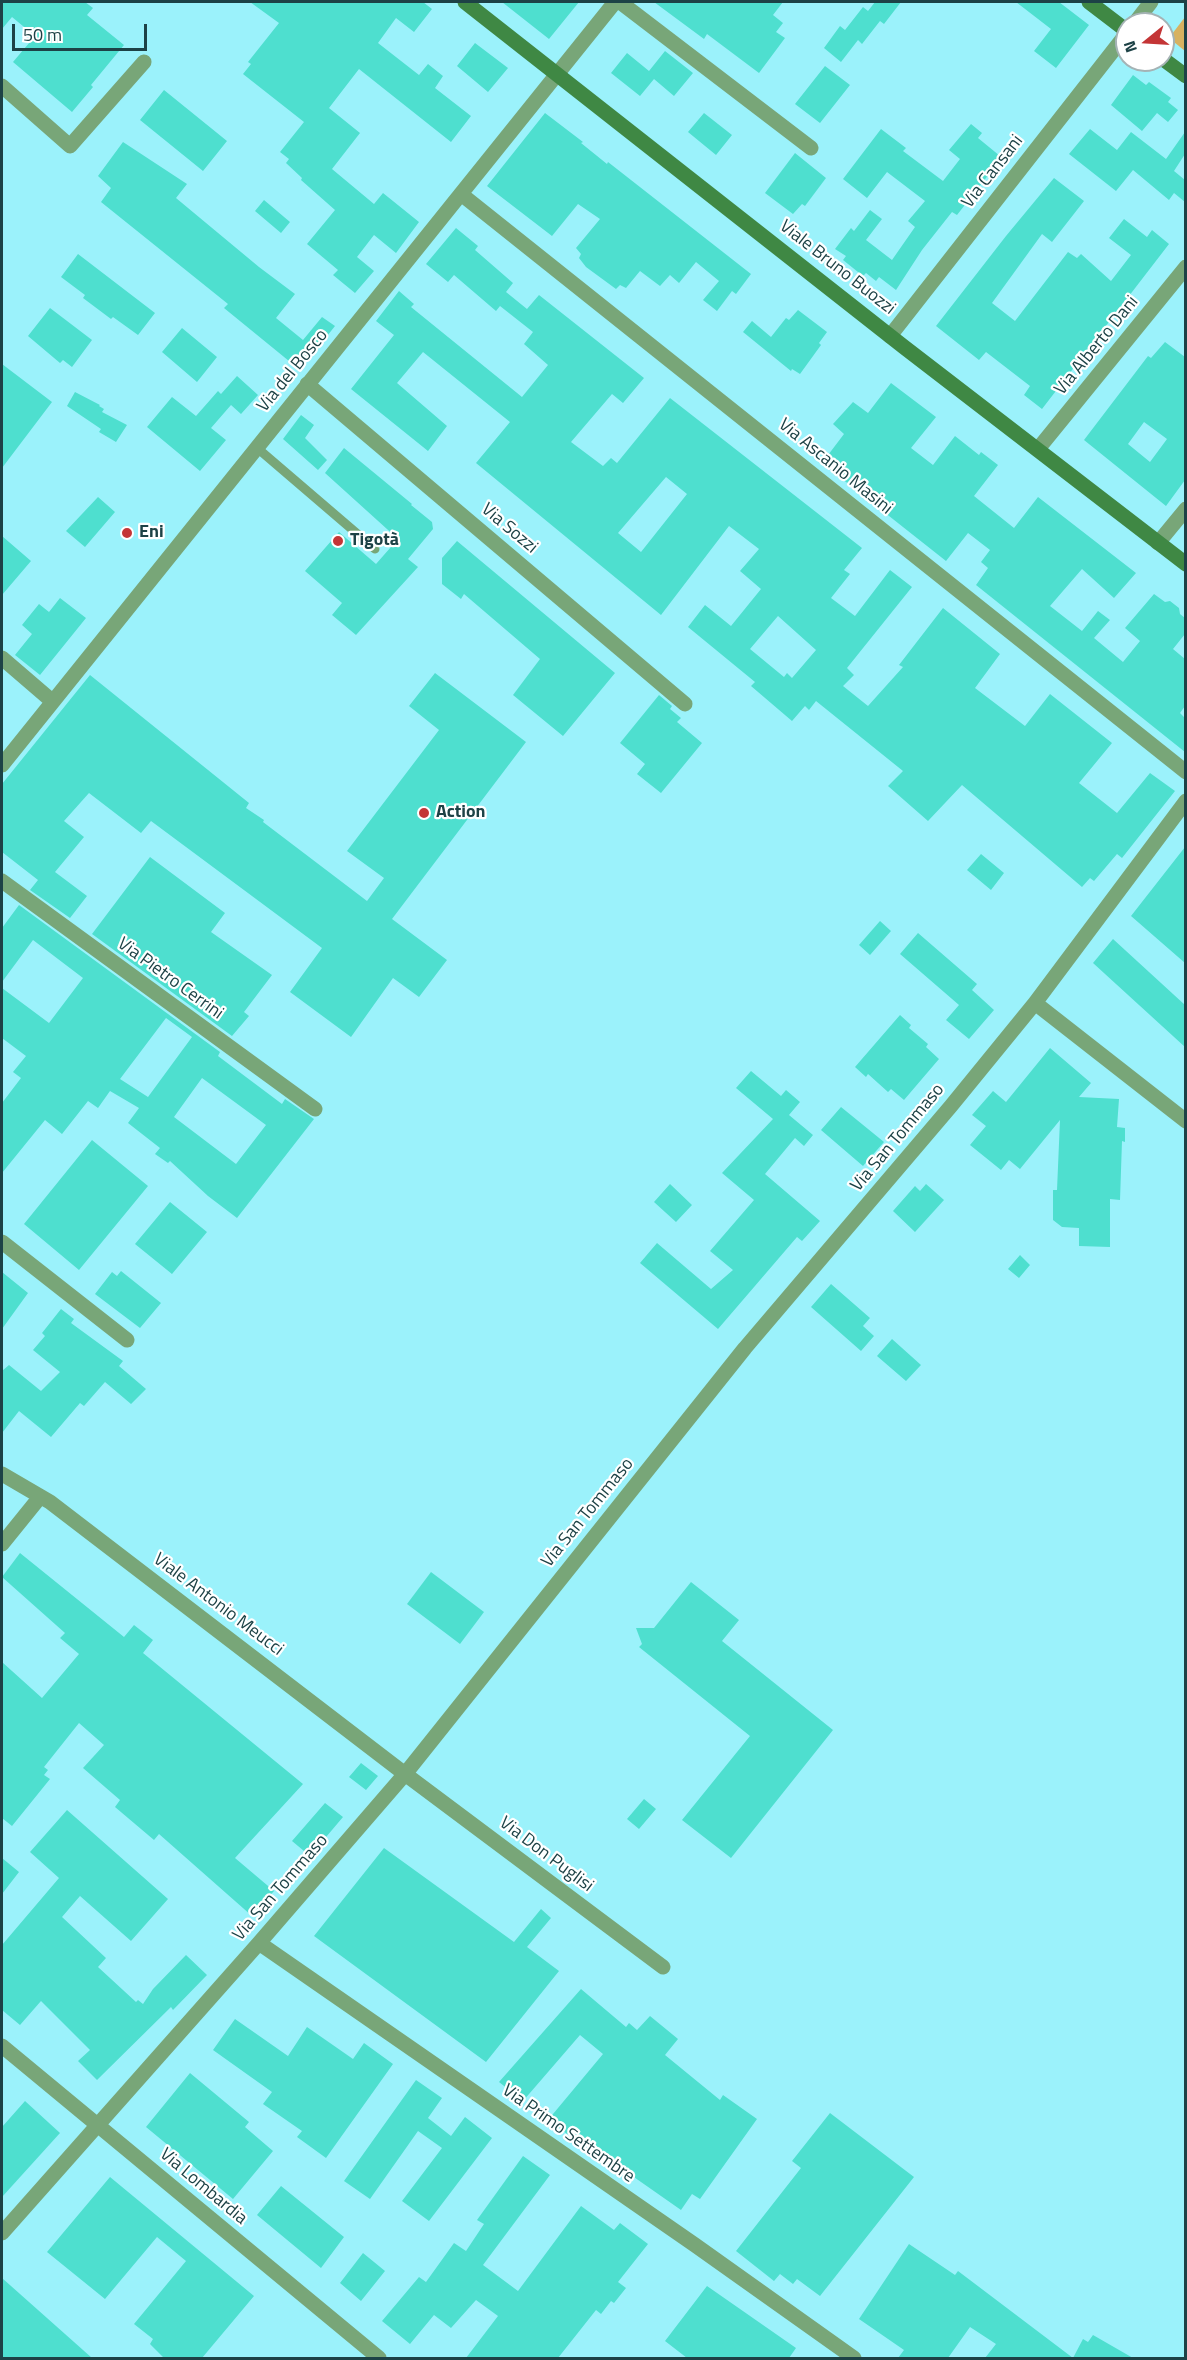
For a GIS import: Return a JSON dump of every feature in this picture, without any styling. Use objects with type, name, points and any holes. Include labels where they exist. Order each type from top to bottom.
[{"type":"main road","name":"Viale Bruno Buozzi","points":[[465,2],[1185,564]]},
{"type":"main road","points":[[1089,2],[1115,23]]},
{"type":"street","name":"Via del Bosco","points":[[2,765],[615,2]]},
{"type":"street","points":[[620,2],[811,148]]},
{"type":"street","name":"Via Cansani","points":[[890,336],[1115,47]]},
{"type":"street","points":[[2,86],[70,146],[144,63]]},
{"type":"street","name":"Via Ascanio Masini","points":[[460,194],[1185,772]]},
{"type":"street","name":"Via Alberto Dani","points":[[1038,449],[1185,267]]},
{"type":"street","name":"Via Sozzi","points":[[307,384],[685,704]]},
{"type":"street","points":[[1158,543],[1185,509]]},
{"type":"street","points":[[2,658],[52,701]]},
{"type":"street","name":"Via San Tommaso","points":[[2,2233],[405,1774],[745,1348],[951,1106],[1035,1003],[1185,801]]},
{"type":"street","name":"Via Pietro Cerrini","points":[[2,881],[315,1109]]},
{"type":"street","points":[[1035,1003],[1185,1120]]},
{"type":"street","points":[[2,1242],[127,1340]]},
{"type":"street","name":"Viale Antonio Meucci","points":[[2,1474],[50,1502],[405,1774]]},
{"type":"street","points":[[2,1544],[40,1497]]},
{"type":"street","name":"Via Don Puglisi","points":[[405,1774],[663,1967]]},
{"type":"street","name":"Via Primo Settembre","points":[[259,1943],[854,2358]]},
{"type":"street","name":"Via Lombardia","points":[[2,2046],[379,2358]]},
{"type":"lane","points":[[256,447],[375,549]]},
{"type":"shaded area","points":[[1185,17],[1185,51],[1175,43],[1175,30]]},
{"type":"building","points":[[2,2],[85,2],[93,8],[87,15],[124,45],[72,112],[13,62],[35,36],[12,17],[2,29]]},
{"type":"building","points":[[250,2],[423,2],[432,9],[414,32],[396,18],[378,43],[419,75],[428,64],[443,76],[435,88],[471,116],[451,142],[359,69],[329,108],[360,133],[332,169],[374,204],[383,193],[419,222],[396,253],[374,235],[357,257],[374,271],[355,293],[333,275],[338,270],[307,244],[335,210],[301,180],[302,178],[286,163],[289,159],[280,152],[304,122],[243,74],[251,64],[248,62],[279,23]]},
{"type":"building","points":[[502,2],[579,2],[549,39]]},
{"type":"building","points":[[654,2],[783,2],[773,15],[783,23],[776,32],[785,38],[759,73],[707,34],[704,39]]},
{"type":"building","points":[[875,2],[901,2],[884,24],[880,21],[862,44],[858,40],[841,62],[824,48],[840,26],[845,30],[863,7],[868,11]]},
{"type":"building","points":[[1016,2],[1059,2],[1089,25],[1056,68],[1034,51],[1051,29]]},
{"type":"building","points":[[475,43],[508,68],[488,92],[457,66]]},
{"type":"building","points":[[665,51],[693,73],[674,96],[654,79],[640,96],[611,73],[627,53],[649,71]]},
{"type":"building","points":[[825,66],[850,85],[820,123],[795,104]]},
{"type":"building","points":[[1133,75],[1146,85],[1149,82],[1171,98],[1168,102],[1178,110],[1168,122],[1157,113],[1142,131],[1111,105]]},
{"type":"building","points":[[164,90],[227,141],[203,171],[140,120]]},
{"type":"building","points":[[545,113],[607,164],[608,162],[751,274],[736,294],[732,291],[717,311],[703,300],[719,281],[696,262],[679,283],[670,275],[660,286],[640,271],[626,288],[620,285],[616,289],[586,267],[579,258],[581,254],[576,248],[600,219],[578,204],[552,236],[487,186]]},
{"type":"building","points":[[704,113],[732,135],[716,155],[688,132]]},
{"type":"building","points":[[971,124],[982,133],[978,138],[1000,156],[991,167],[993,169],[957,215],[952,212],[922,250],[896,290],[879,277],[876,281],[866,273],[863,276],[843,260],[846,256],[835,249],[851,228],[854,231],[870,210],[882,219],[866,240],[892,260],[915,227],[908,221],[925,201],[887,172],[867,198],[843,179],[881,129],[906,148],[903,151],[943,181],[960,159],[949,150]]},
{"type":"building","points":[[1090,129],[1117,150],[1131,132],[1166,159],[1185,132],[1185,154],[1174,171],[1185,180],[1185,202],[1174,193],[1169,200],[1133,170],[1116,191],[1069,154]]},
{"type":"building","points":[[123,142],[187,184],[176,198],[295,294],[276,318],[303,340],[322,317],[335,326],[300,370],[224,308],[228,304],[101,202],[111,188],[98,176]]},
{"type":"building","points":[[795,153],[826,178],[805,206],[802,204],[793,214],[765,193]]},
{"type":"building","points":[[1054,178],[1084,201],[1052,242],[1042,234],[992,303],[1015,321],[1068,252],[1077,258],[1081,254],[1111,281],[1131,255],[1109,238],[1124,219],[1147,237],[1152,230],[1169,244],[1042,409],[1024,395],[1030,386],[986,352],[979,360],[936,326]]},
{"type":"building","points":[[264,200],[290,222],[281,233],[255,211]]},
{"type":"building","points":[[456,228],[478,246],[475,250],[513,283],[506,292],[527,309],[539,295],[644,378],[623,403],[612,394],[571,442],[603,466],[611,458],[617,463],[670,398],[862,548],[844,570],[850,574],[831,598],[855,616],[890,570],[912,587],[847,668],[854,675],[843,686],[868,706],[903,667],[899,665],[943,608],[1000,654],[975,688],[1025,726],[1050,694],[1112,743],[1079,783],[1117,813],[1150,773],[1175,791],[1122,858],[1117,854],[1094,881],[1090,878],[1082,887],[962,785],[928,821],[888,786],[903,771],[816,701],[809,710],[805,706],[792,721],[751,686],[755,682],[688,627],[705,605],[731,626],[761,589],[740,571],[759,549],[729,526],[661,615],[476,463],[510,422],[423,352],[397,383],[447,426],[428,451],[351,389],[394,335],[376,321],[399,291],[414,304],[411,307],[522,397],[548,365],[524,344],[533,332],[500,306],[496,311],[454,275],[448,282],[426,264]],"holes":[[[666,477],[687,494],[641,552],[618,533]],[[778,616],[816,650],[792,678],[787,673],[784,677],[750,649]]]},
{"type":"building","points":[[78,254],[155,313],[138,335],[83,298],[85,295],[61,277]]},
{"type":"building","points":[[50,308],[92,340],[72,367],[63,360],[60,363],[28,336]]},
{"type":"building","points":[[798,310],[827,332],[819,343],[821,345],[800,374],[792,369],[791,371],[743,332],[752,321],[771,337],[786,318],[789,320]]},
{"type":"building","points":[[182,328],[217,357],[197,382],[162,352]]},
{"type":"building","points":[[1165,342],[1185,357],[1185,480],[1166,506],[1084,440],[1148,356],[1151,358]],"holes":[[[1144,422],[1167,439],[1150,462],[1128,444]]]},
{"type":"building","points":[[2,364],[52,402],[2,468]]},
{"type":"building","points":[[237,376],[258,395],[241,414],[231,405],[211,428],[226,440],[200,471],[147,427],[172,397],[196,416],[218,391],[221,394]]},
{"type":"building","points":[[891,383],[936,417],[911,448],[933,465],[955,436],[979,455],[981,452],[998,465],[974,496],[1014,528],[1038,497],[1136,573],[1114,598],[1082,569],[1050,606],[1082,631],[1098,611],[1110,620],[1094,638],[1123,662],[1140,641],[1125,628],[1154,594],[1179,608],[1180,614],[1185,618],[1185,634],[1173,649],[1185,659],[1185,706],[1180,713],[1185,718],[1185,752],[976,585],[988,568],[981,562],[990,550],[968,533],[946,561],[822,463],[844,434],[833,424],[853,402],[868,413]]},
{"type":"building","points":[[75,392],[100,405],[104,409],[102,412],[127,425],[116,442],[99,432],[101,429],[67,406]]},
{"type":"building","points":[[301,415],[314,425],[305,438],[327,460],[318,470],[283,439]]},
{"type":"building","points":[[344,448],[432,522],[433,529],[408,559],[418,567],[356,635],[332,615],[342,603],[305,571],[339,532],[376,564],[398,539],[325,473]]},
{"type":"building","points":[[98,497],[115,512],[85,547],[66,531]]},
{"type":"building","points":[[2,536],[31,561],[2,595]]},
{"type":"building","points":[[457,541],[615,673],[563,736],[513,695],[540,659],[464,594],[461,599],[442,584],[442,558]]},
{"type":"building","points":[[60,598],[86,618],[40,675],[15,655],[32,634],[22,625],[39,604],[49,612]]},
{"type":"building","points":[[435,673],[526,742],[392,919],[447,960],[419,997],[393,978],[351,1037],[290,992],[322,948],[151,821],[141,833],[89,793],[64,821],[84,837],[55,872],[87,896],[70,918],[30,890],[38,880],[2,852],[2,784],[90,675],[249,803],[246,808],[264,820],[263,822],[367,901],[384,878],[347,851],[439,730],[409,706]]},
{"type":"building","points":[[659,695],[681,718],[677,722],[702,743],[661,793],[637,774],[645,764],[620,743]]},
{"type":"building","points":[[1185,847],[1185,963],[1131,916]]},
{"type":"building","points":[[981,854],[1004,873],[991,890],[967,870]]},
{"type":"building","points":[[150,857],[225,913],[211,932],[272,975],[244,1012],[249,1016],[232,1036],[92,934]]},
{"type":"building","points":[[19,905],[220,1052],[218,1056],[282,1104],[285,1099],[314,1119],[237,1218],[208,1196],[170,1161],[168,1163],[155,1154],[160,1148],[128,1123],[139,1108],[110,1091],[98,1108],[88,1101],[62,1134],[45,1120],[2,1173],[2,1103],[21,1078],[13,1072],[26,1056],[2,1038],[2,988],[49,1023],[83,978],[33,940],[2,982],[2,928]],"holes":[[[166,1018],[192,1037],[148,1097],[120,1079]],[[202,1078],[266,1125],[236,1164],[174,1117]]]},
{"type":"building","points":[[880,921],[891,931],[870,955],[859,945]]},
{"type":"building","points":[[918,933],[977,984],[972,990],[994,1010],[969,1039],[946,1020],[959,1005],[900,954]]},
{"type":"building","points":[[1113,939],[1185,1005],[1185,1047],[1093,963]]},
{"type":"building","points":[[900,1015],[911,1025],[909,1028],[928,1044],[926,1047],[939,1059],[904,1100],[891,1089],[888,1092],[868,1074],[866,1077],[855,1067]]},
{"type":"building","points":[[1050,1048],[1091,1083],[1079,1097],[1119,1099],[1117,1127],[1125,1128],[1125,1142],[1122,1141],[1120,1200],[1110,1199],[1110,1247],[1079,1246],[1079,1228],[1062,1227],[1053,1220],[1053,1190],[1057,1190],[1060,1120],[1020,1169],[1009,1160],[1001,1170],[970,1145],[986,1126],[972,1115],[993,1091],[1006,1102]]},
{"type":"building","points":[[751,1071],[781,1096],[786,1090],[800,1102],[789,1115],[813,1135],[804,1146],[795,1138],[765,1174],[820,1221],[802,1241],[797,1237],[718,1329],[640,1263],[657,1243],[711,1289],[733,1270],[710,1251],[754,1200],[722,1173],[773,1119],[736,1088]]},
{"type":"building","points":[[841,1107],[884,1142],[863,1166],[821,1130]]},
{"type":"building","points":[[92,1140],[148,1186],[79,1270],[24,1224]]},
{"type":"building","points":[[670,1184],[692,1205],[676,1222],[654,1202]]},
{"type":"building","points":[[926,1184],[944,1200],[915,1232],[893,1211],[915,1186],[920,1191]]},
{"type":"building","points":[[170,1202],[207,1232],[172,1274],[135,1244]]},
{"type":"building","points":[[1020,1255],[1030,1265],[1019,1278],[1008,1269]]},
{"type":"building","points":[[121,1271],[161,1303],[140,1328],[95,1294],[112,1272],[117,1276]]},
{"type":"building","points":[[2,1272],[28,1293],[2,1329]]},
{"type":"building","points":[[831,1284],[870,1318],[863,1326],[874,1336],[861,1351],[811,1307]]},
{"type":"building","points":[[61,1309],[74,1319],[71,1323],[123,1361],[119,1366],[146,1389],[131,1404],[105,1382],[84,1406],[80,1403],[51,1437],[19,1411],[2,1433],[2,1371],[9,1365],[41,1391],[60,1372],[33,1350],[45,1336],[42,1333]]},
{"type":"building","points":[[892,1339],[921,1365],[906,1381],[877,1356]]},
{"type":"building","points":[[20,1553],[124,1637],[134,1625],[153,1640],[143,1653],[303,1784],[235,1858],[274,1891],[252,1916],[159,1834],[154,1840],[115,1807],[120,1800],[83,1768],[104,1745],[79,1723],[44,1767],[48,1770],[44,1775],[50,1779],[12,1826],[2,1818],[2,1662],[42,1698],[79,1654],[60,1638],[65,1633],[2,1577]]},
{"type":"building","points":[[431,1572],[484,1612],[460,1644],[407,1604]]},
{"type":"building","points":[[691,1582],[739,1620],[722,1641],[833,1730],[731,1858],[682,1820],[750,1736],[639,1647],[642,1644],[636,1628],[654,1628]]},
{"type":"building","points":[[361,1763],[378,1776],[366,1790],[349,1777]]},
{"type":"building","points":[[644,1799],[656,1809],[639,1829],[627,1819]]},
{"type":"building","points":[[325,1803],[343,1817],[310,1856],[292,1841]]},
{"type":"building","points":[[67,1810],[168,1899],[131,1941],[80,1896],[62,1917],[106,1958],[98,1967],[136,2002],[138,2000],[143,2004],[153,1989],[186,1955],[207,1975],[173,2010],[171,2007],[97,2080],[78,2061],[90,2050],[41,2001],[20,2025],[2,2010],[2,1945],[59,1878],[30,1852]]},
{"type":"building","points":[[384,1848],[514,1942],[541,1909],[551,1918],[527,1947],[559,1971],[486,2062],[314,1936]]},
{"type":"building","points":[[2,1858],[19,1872],[2,1894]]},
{"type":"building","points":[[581,1989],[626,2027],[629,2023],[637,2030],[650,2016],[678,2039],[665,2055],[720,2100],[723,2095],[757,2119],[700,2199],[692,2194],[681,2210],[581,2140],[578,2142],[548,2120],[603,2054],[580,2035],[523,2101],[499,2082]]},
{"type":"building","points":[[235,2019],[288,2056],[307,2027],[353,2059],[364,2043],[393,2064],[326,2158],[297,2137],[302,2131],[263,2104],[272,2092],[213,2050]]},
{"type":"building","points":[[190,2073],[249,2122],[245,2127],[273,2151],[233,2199],[146,2127]]},
{"type":"building","points":[[416,2080],[442,2098],[428,2118],[451,2136],[465,2117],[492,2138],[429,2221],[402,2201],[442,2148],[418,2131],[370,2199],[344,2181]]},
{"type":"building","points":[[25,2101],[60,2133],[2,2197],[2,2127]]},
{"type":"building","points":[[830,2113],[914,2177],[820,2296],[797,2279],[793,2284],[780,2274],[774,2281],[736,2251],[801,2168],[792,2161]]},
{"type":"building","points":[[523,2156],[550,2175],[483,2265],[518,2291],[581,2206],[614,2230],[620,2223],[648,2244],[618,2282],[626,2288],[614,2303],[611,2301],[601,2314],[596,2310],[558,2358],[466,2358],[498,2316],[476,2300],[451,2328],[434,2315],[410,2344],[382,2321],[419,2277],[426,2282],[454,2243],[466,2251],[484,2224],[477,2220]]},
{"type":"building","points":[[110,2177],[254,2296],[202,2358],[164,2358],[150,2344],[153,2339],[134,2324],[186,2261],[157,2237],[105,2299],[47,2252]]},
{"type":"building","points":[[281,2186],[344,2237],[321,2268],[257,2215]]},
{"type":"building","points":[[909,2244],[955,2275],[958,2271],[1073,2358],[985,2358],[996,2344],[970,2327],[948,2358],[898,2358],[904,2350],[859,2319]]},
{"type":"building","points":[[363,2253],[385,2271],[361,2301],[340,2283]]},
{"type":"building","points":[[2,2278],[92,2358],[2,2358]]},
{"type":"building","points":[[707,2286],[796,2348],[789,2358],[687,2358],[665,2341]]},
{"type":"building","points":[[1093,2335],[1133,2358],[1073,2358],[1083,2339],[1088,2342]]},
{"type":"place","name":"Eni","points":[[127,533]]},
{"type":"place","name":"Tigotà","points":[[338,541]]},
{"type":"place","name":"Action","points":[[424,813]]}]
